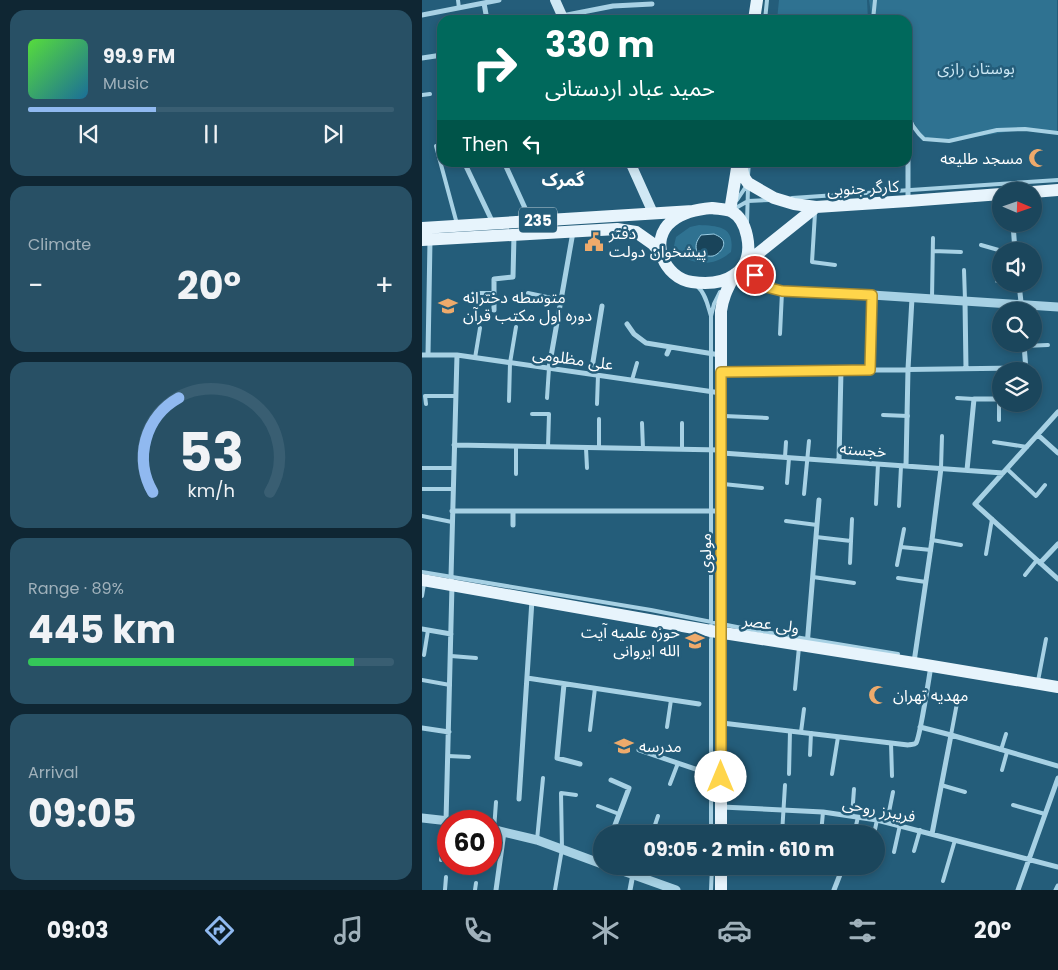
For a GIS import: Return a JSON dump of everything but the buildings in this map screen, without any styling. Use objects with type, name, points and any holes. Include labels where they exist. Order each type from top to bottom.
[{"type":"main road","points":[[555,0],[562,15]]},
{"type":"main road","points":[[755,15],[757,0]]},
{"type":"main road","points":[[632,167],[653,213]]},
{"type":"main road","points":[[730,211],[738,167]]},
{"type":"main road","points":[[741,167],[748,183],[774,198],[794,204],[816,207]]},
{"type":"main road","points":[[1042,192],[1057,191]]},
{"type":"main road","name":"کارگر جنوبی","points":[[746,263],[816,207],[992,195]]},
{"type":"main road","points":[[712,208],[730,211],[741,220],[747,232],[749,248],[746,263],[742,268],[725,280],[711,283],[689,282],[680,278],[667,267],[661,254],[660,241],[668,224],[674,219],[693,211],[712,208]]},
{"type":"main road","name":"235","points":[[422,228],[693,211]]},
{"type":"main road","name":"235","points":[[426,239],[617,229],[636,232],[653,244],[661,254]]},
{"type":"main road","name":"مولوی","points":[[721,825],[721,807],[716,776],[721,723],[716,628],[716,511],[721,484],[718,451],[721,416],[716,392],[721,372],[716,355],[723,299],[735,274]]},
{"type":"main road","name":"ولی عصر","points":[[423,577],[451,581],[532,599],[1042,681]]},
{"type":"main road","points":[[721,875],[721,890]]},
{"type":"street","points":[[422,14],[499,0]]},
{"type":"street","points":[[484,3],[486,15]]},
{"type":"street","points":[[576,15],[614,6],[652,4]]},
{"type":"street","points":[[422,58],[437,56]]},
{"type":"street","points":[[466,167],[494,223]]},
{"type":"street","points":[[506,167],[525,208]]},
{"type":"street","points":[[908,167],[908,202]]},
{"type":"street","points":[[550,368],[573,231]]},
{"type":"street","points":[[494,310],[494,279],[513,277],[514,234]]},
{"type":"street","points":[[425,355],[426,239]]},
{"type":"street","points":[[746,263],[766,287],[782,291],[872,295],[992,304]]},
{"type":"street","points":[[870,370],[872,295]]},
{"type":"street","points":[[903,466],[908,416],[908,370],[912,298]]},
{"type":"street","points":[[965,301],[966,369]]},
{"type":"street","points":[[591,374],[602,306]]},
{"type":"street","points":[[1042,307],[1058,307]]},
{"type":"street","points":[[627,324],[634,334],[646,342],[716,355]]},
{"type":"street","points":[[667,354],[670,347]]},
{"type":"street","name":"علی مظلومی","points":[[425,355],[457,355],[716,392]]},
{"type":"street","points":[[448,810],[452,511],[457,355]]},
{"type":"street","points":[[721,372],[992,369]]},
{"type":"street","points":[[839,461],[841,370]]},
{"type":"street","points":[[967,470],[974,399],[992,399]]},
{"type":"street","points":[[1058,412],[976,504],[1058,579]]},
{"type":"street","points":[[1038,435],[1058,453]]},
{"type":"street","name":"خجسته","points":[[454,445],[682,449],[903,466],[1005,471]]},
{"type":"street","points":[[721,723],[908,745],[915,743],[920,727],[921,661],[926,582],[941,468]]},
{"type":"street","points":[[804,643],[813,577],[819,500]]},
{"type":"street","points":[[452,511],[716,511]]},
{"type":"street","points":[[513,511],[513,525]]},
{"type":"street","points":[[1038,561],[1058,544]]},
{"type":"street","points":[[519,799],[532,599]]},
{"type":"street","points":[[425,629],[451,634]]},
{"type":"street","points":[[527,678],[699,704]]},
{"type":"street","points":[[564,684],[557,758],[580,764]]},
{"type":"street","points":[[920,727],[1058,766]]},
{"type":"street","points":[[422,728],[449,732]]},
{"type":"street","points":[[932,834],[952,735]]},
{"type":"street","points":[[639,750],[716,776]]},
{"type":"street","points":[[1018,890],[1058,778]]},
{"type":"street","points":[[611,780],[629,788],[615,825]]},
{"type":"street","name":"فریبرز روحی","points":[[721,807],[823,812],[878,820],[1058,867]]},
{"type":"street","points":[[422,818],[437,820]]},
{"type":"street","points":[[496,890],[504,832],[537,840],[593,861]]},
{"type":"street","points":[[630,890],[632,875]]},
{"type":"street","points":[[635,875],[676,890]]},
{"type":"street","points":[[834,890],[840,875]]},
{"type":"street","points":[[1056,890],[1058,886]]},
{"type":"lane","points":[[458,0],[459,8]]},
{"type":"lane","points":[[766,15],[767,0]]},
{"type":"lane","points":[[874,15],[875,0]]},
{"type":"lane","points":[[422,95],[430,94]]},
{"type":"lane","points":[[912,122],[924,139],[949,141],[997,130],[1025,129],[1058,133]]},
{"type":"lane","points":[[442,167],[458,225]]},
{"type":"lane","points":[[747,232],[749,167]]},
{"type":"lane","points":[[730,211],[748,201],[1058,180]]},
{"type":"lane","points":[[730,211],[748,183]]},
{"type":"lane","points":[[816,207],[812,262],[835,265]]},
{"type":"lane","points":[[932,299],[933,238]]},
{"type":"lane","points":[[981,245],[992,248]]},
{"type":"lane","points":[[933,251],[961,252]]},
{"type":"lane","points":[[964,270],[965,301]]},
{"type":"lane","points":[[716,511],[718,451],[716,355],[712,316],[714,304],[720,292],[735,274]]},
{"type":"lane","points":[[689,282],[701,289],[712,316]]},
{"type":"lane","points":[[780,334],[782,291]]},
{"type":"lane","points":[[473,293],[494,293]]},
{"type":"lane","points":[[528,293],[562,300]]},
{"type":"lane","points":[[509,401],[510,363],[516,327]]},
{"type":"lane","points":[[475,358],[480,328]]},
{"type":"lane","points":[[1042,345],[1048,345]]},
{"type":"lane","points":[[632,380],[637,363]]},
{"type":"lane","points":[[547,398],[550,368]]},
{"type":"lane","points":[[597,404],[598,375]]},
{"type":"lane","points":[[426,404],[425,396],[456,396]]},
{"type":"lane","points":[[957,398],[974,399]]},
{"type":"lane","points":[[999,412],[999,420]]},
{"type":"lane","points":[[532,414],[549,414],[548,447]]},
{"type":"lane","points":[[884,415],[908,416]]},
{"type":"lane","points":[[721,416],[767,418]]},
{"type":"lane","points":[[599,419],[599,448]]},
{"type":"lane","points":[[642,423],[643,448]]},
{"type":"lane","points":[[682,423],[682,449]]},
{"type":"lane","points":[[941,468],[942,436]]},
{"type":"lane","points":[[804,494],[809,441]]},
{"type":"lane","points":[[786,442],[787,483]]},
{"type":"lane","points":[[994,442],[1027,447]]},
{"type":"lane","points":[[516,446],[516,474]]},
{"type":"lane","points":[[586,448],[587,468]]},
{"type":"lane","points":[[876,504],[878,464]]},
{"type":"lane","points":[[899,506],[903,466]]},
{"type":"lane","points":[[422,468],[454,468]]},
{"type":"lane","points":[[1005,471],[1036,496],[1045,485]]},
{"type":"lane","points":[[721,484],[762,488]]},
{"type":"lane","points":[[422,489],[453,489]]},
{"type":"lane","points":[[422,516],[452,522]]},
{"type":"lane","points":[[850,563],[852,519]]},
{"type":"lane","points":[[986,554],[992,519]]},
{"type":"lane","points":[[786,521],[817,525]]},
{"type":"lane","points":[[897,565],[904,529]]},
{"type":"lane","points":[[816,537],[851,542]]},
{"type":"lane","points":[[932,540],[961,545]]},
{"type":"lane","points":[[901,547],[931,550]]},
{"type":"lane","points":[[1025,576],[1038,561]]},
{"type":"lane","points":[[422,596],[423,577]]},
{"type":"lane","points":[[813,577],[854,583]]},
{"type":"lane","points":[[898,578],[926,582]]},
{"type":"lane","points":[[451,581],[651,610],[716,628],[716,776],[712,825]]},
{"type":"lane","points":[[424,655],[425,629]]},
{"type":"lane","points":[[1042,681],[1046,639]]},
{"type":"lane","points":[[795,689],[804,643]]},
{"type":"lane","points":[[450,656],[476,658]]},
{"type":"lane","points":[[422,680],[450,685]]},
{"type":"lane","points":[[590,730],[595,688]]},
{"type":"lane","points":[[667,727],[671,700]]},
{"type":"lane","points":[[952,735],[957,703]]},
{"type":"lane","points":[[801,732],[804,709]]},
{"type":"lane","points":[[789,774],[790,731]]},
{"type":"lane","points":[[810,755],[811,734]]},
{"type":"lane","points":[[1002,770],[1006,734]]},
{"type":"lane","points":[[832,774],[838,737]]},
{"type":"lane","points":[[892,743],[892,776]]},
{"type":"lane","points":[[448,756],[469,757]]},
{"type":"lane","points":[[670,784],[678,763]]},
{"type":"lane","points":[[537,840],[543,778]]},
{"type":"lane","points":[[783,825],[784,785]]},
{"type":"lane","points":[[941,785],[965,792]]},
{"type":"lane","points":[[854,789],[854,825]]},
{"type":"lane","points":[[887,822],[893,792]]},
{"type":"lane","points":[[556,890],[562,849],[561,793],[576,795]]},
{"type":"lane","points":[[495,810],[496,802]]},
{"type":"lane","points":[[1012,805],[1045,814]]},
{"type":"lane","points":[[598,806],[619,814]]},
{"type":"lane","points":[[822,825],[823,812]]},
{"type":"lane","points":[[655,825],[658,816]]},
{"type":"lane","points":[[877,825],[878,820]]},
{"type":"lane","points":[[894,852],[900,825]]},
{"type":"lane","points":[[914,851],[920,830]]},
{"type":"lane","points":[[944,881],[955,840]]},
{"type":"lane","points":[[712,875],[712,890]]},
{"type":"lane","points":[[445,890],[446,877]]},
{"type":"lane","points":[[475,890],[476,883]]},
{"type":"green space","points":[[779,0],[867,0],[868,15],[778,15]]},
{"type":"green space","name":"بوستان رازی","points":[[869,0],[1057,0],[1057,133],[1025,129],[949,141],[924,139],[912,119],[912,15],[871,15]]},
{"type":"green space","points":[[699,225],[719,227],[728,233],[731,237],[731,252],[718,260],[705,263],[692,261],[678,255],[674,246],[676,237],[690,227]]},
{"type":"shaded area","points":[[714,234],[723,240],[724,243],[720,251],[713,256],[697,253],[696,244],[701,235]]},
{"type":"place","name":"مسجد طلیعه","points":[[1038,158]]},
{"type":"place","name":"دفتر پیشخوان دولت","points":[[594,242]]},
{"type":"place","name":"متوسطه دخترانه دوره اول مکتب قرآن","points":[[448,306]]},
{"type":"place","name":"حوزه علمیه آیت‌ الله ایروانی","points":[[695,641]]},
{"type":"place","name":"مهدیه تهران","points":[[878,695]]},
{"type":"place","name":"مدرسه","points":[[624,746]]},
{"type":"district","name":"گمرک","points":[[563,179]]},
{"type":"route","points":[[721,777],[721,372],[870,370],[872,295],[782,291],[766,287],[755,275]]}]
